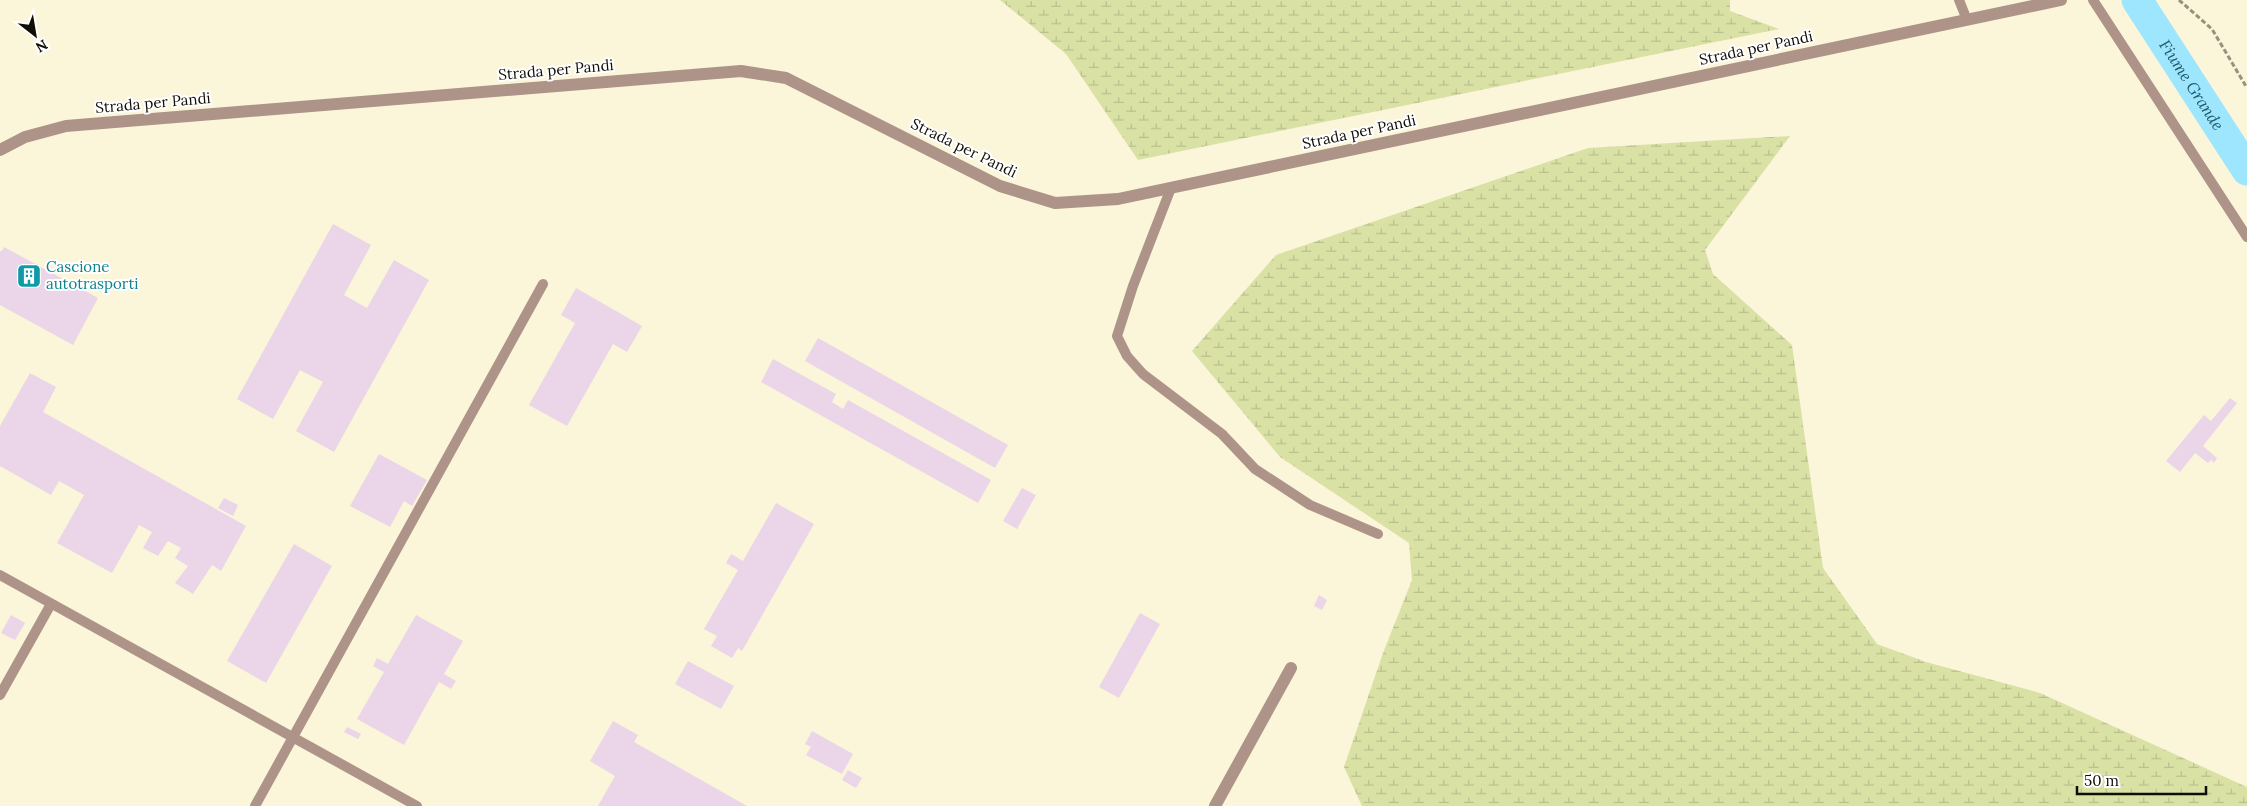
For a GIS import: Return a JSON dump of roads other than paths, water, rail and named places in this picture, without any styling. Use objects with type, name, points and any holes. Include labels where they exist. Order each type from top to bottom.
[{"type":"street","name":"Strada per Pandi","points":[[0,150],[25,137],[66,126],[741,71],[786,78],[1000,186],[1055,203],[1118,199],[1391,143],[2061,0]]},
{"type":"street","points":[[1215,806],[1291,668]]},
{"type":"lane","points":[[1959,0],[1967,20]]},
{"type":"lane","points":[[2093,0],[2247,237]]},
{"type":"lane","points":[[1171,188],[1132,286],[1117,336],[1127,356],[1143,374],[1222,434],[1255,469],[1310,505],[1378,534]]},
{"type":"lane","points":[[255,806],[543,284]]},
{"type":"lane","points":[[0,575],[418,806]]},
{"type":"lane","points":[[0,695],[51,604]]},
{"type":"waterway","name":"Fiume Grande","points":[[2137,0],[2247,170]]},
{"type":"place","name":"Cascione autotrasporti","points":[[29,276]]}]
